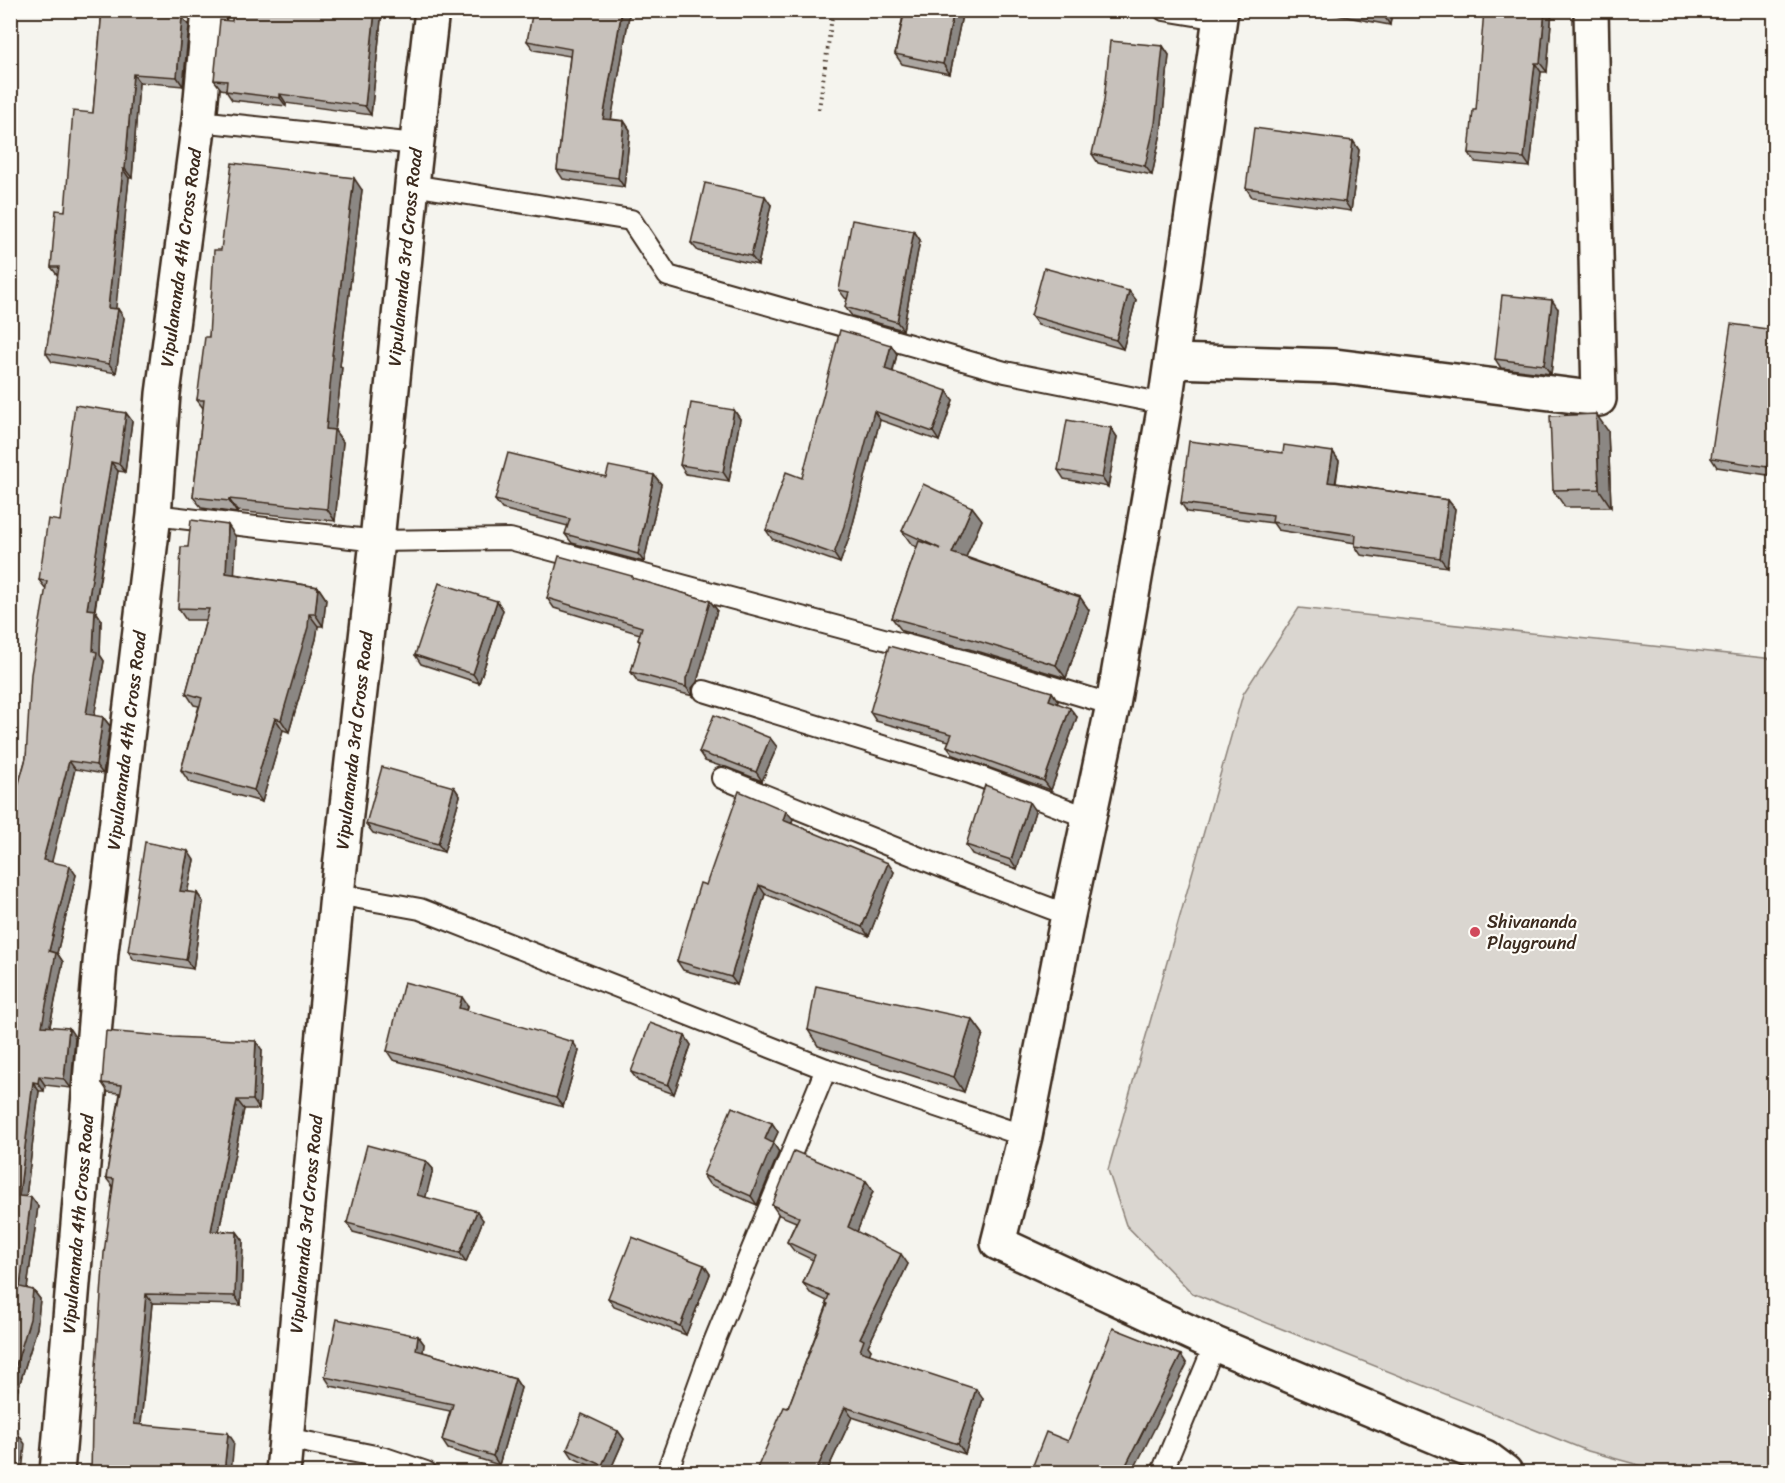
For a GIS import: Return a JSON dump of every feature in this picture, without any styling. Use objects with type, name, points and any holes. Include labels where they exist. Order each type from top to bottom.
[{"type":"street","name":"Vipulananda 4th Cross Road","points":[[57,1473],[101,952],[154,515],[163,394],[199,121],[209,10]]},
{"type":"street","name":"Vipulananda 3rd Cross Road","points":[[283,1473],[337,894],[377,540],[416,144],[432,10]]},
{"type":"street","points":[[1172,361],[1335,366],[1599,399],[1591,10]]},
{"type":"street","points":[[1220,15],[1172,361],[1113,705],[1068,915],[1025,1136],[998,1243],[1215,1344],[1485,1457],[1505,1473]]},
{"type":"lane","points":[[1164,10],[1220,15]]},
{"type":"lane","points":[[199,121],[416,144]]},
{"type":"lane","points":[[412,185],[631,219],[668,276],[1005,372],[1165,404]]},
{"type":"lane","points":[[154,515],[377,540],[510,539],[977,664],[1113,705]]},
{"type":"lane","points":[[704,691],[970,773],[1089,818]]},
{"type":"lane","points":[[722,778],[962,876],[1068,915]]},
{"type":"lane","points":[[337,894],[420,909],[826,1069],[1025,1136]]},
{"type":"lane","points":[[667,1473],[714,1342],[826,1069]]},
{"type":"lane","points":[[1162,1473],[1215,1344]]},
{"type":"lane","points":[[286,1438],[386,1458],[426,1473]]},
{"type":"path","points":[[819,109],[833,10]]},
{"type":"shaded area","name":"Shivananda Playground","points":[[1299,608],[1774,659],[1774,1472],[1664,1472],[1588,1451],[1192,1293],[1126,1225],[1108,1170],[1243,694]]},
{"type":"building","points":[[102,10],[156,10],[156,15],[182,17],[177,77],[133,74],[125,169],[123,169],[108,308],[118,309],[109,364],[46,353],[59,267],[51,267],[56,210],[65,211],[73,111],[93,113]]},
{"type":"building","points":[[234,10],[375,10],[365,106],[280,94],[280,98],[226,91],[227,81],[214,80],[220,20],[232,21]]},
{"type":"building","points":[[533,10],[622,10],[603,119],[624,121],[618,178],[557,170],[571,49],[527,41]]},
{"type":"building","points":[[905,10],[954,10],[943,64],[895,54]]},
{"type":"building","points":[[1484,10],[1545,10],[1540,63],[1535,63],[1524,158],[1469,153],[1473,110],[1476,110]]},
{"type":"building","points":[[1110,41],[1163,46],[1155,124],[1145,166],[1092,154],[1104,101]]},
{"type":"building","points":[[1254,128],[1353,141],[1345,202],[1246,188]]},
{"type":"building","points":[[232,163],[354,178],[332,355],[326,429],[334,430],[327,509],[193,497],[204,400],[197,400],[205,337],[209,337],[214,250],[221,250]]},
{"type":"building","points":[[705,183],[765,196],[751,256],[691,243]]},
{"type":"building","points":[[852,220],[914,231],[897,322],[845,307],[849,292],[839,290]]},
{"type":"building","points":[[1044,268],[1129,291],[1116,340],[1031,316]]},
{"type":"building","points":[[1502,295],[1552,300],[1544,365],[1495,359]]},
{"type":"building","points":[[1731,324],[1774,330],[1774,420],[1767,467],[1711,458]]},
{"type":"building","points":[[840,330],[891,345],[885,369],[947,391],[933,432],[874,411],[844,526],[834,554],[766,530],[786,472],[802,478]]},
{"type":"building","points":[[691,403],[734,410],[723,472],[680,465]]},
{"type":"building","points":[[75,405],[126,413],[119,464],[111,462],[87,609],[95,610],[93,651],[97,652],[86,714],[103,717],[96,765],[69,761],[43,860],[70,866],[49,951],[56,953],[42,1026],[69,1028],[64,1079],[39,1076],[38,1083],[33,1082],[19,1196],[31,1197],[20,1287],[33,1290],[30,1319],[10,1385],[10,815],[26,758],[31,674],[47,581],[39,580],[48,519],[60,521]]},
{"type":"building","points":[[1596,414],[1599,489],[1553,490],[1550,416]]},
{"type":"building","points":[[1067,420],[1111,428],[1102,478],[1058,470]]},
{"type":"building","points":[[1189,441],[1283,453],[1284,445],[1333,452],[1328,482],[1448,500],[1440,558],[1355,546],[1356,535],[1272,522],[1273,515],[1181,503]]},
{"type":"building","points":[[508,453],[606,477],[609,466],[654,475],[638,554],[565,534],[570,519],[495,500]]},
{"type":"building","points":[[923,484],[972,507],[952,553],[1080,597],[1056,665],[892,618],[919,541],[941,549],[902,531]]},
{"type":"building","points":[[191,520],[228,525],[226,573],[318,587],[315,614],[309,614],[308,627],[281,720],[275,718],[254,790],[181,770],[202,698],[186,693],[209,609],[178,608],[181,547],[188,547]]},
{"type":"building","points":[[559,556],[710,601],[690,672],[686,678],[686,687],[631,672],[642,627],[547,598]]},
{"type":"building","points":[[439,583],[497,601],[473,674],[415,655]]},
{"type":"building","points":[[889,646],[1052,692],[1049,700],[1070,708],[1044,781],[947,746],[952,734],[870,712]]},
{"type":"building","points":[[714,715],[770,738],[756,772],[699,752]]},
{"type":"building","points":[[382,767],[454,787],[438,844],[366,824]]},
{"type":"building","points":[[985,785],[1029,802],[1011,860],[966,845]]},
{"type":"building","points":[[739,791],[786,811],[783,820],[888,863],[862,927],[759,885],[731,977],[677,961],[700,883],[706,885]]},
{"type":"building","points":[[145,842],[188,851],[180,891],[197,893],[186,960],[128,951]]},
{"type":"building","points":[[404,982],[462,997],[459,1008],[573,1042],[556,1098],[459,1069],[387,1051]]},
{"type":"building","points":[[816,986],[972,1019],[954,1077],[808,1030]]},
{"type":"building","points":[[650,1023],[685,1036],[668,1085],[631,1072]]},
{"type":"building","points":[[106,1031],[256,1041],[253,1100],[237,1100],[211,1231],[237,1232],[235,1296],[146,1294],[134,1424],[228,1433],[224,1473],[91,1473],[92,1423],[104,1253],[114,1179],[106,1178],[122,1085],[102,1083]]},
{"type":"building","points":[[732,1107],[772,1123],[765,1139],[773,1143],[751,1196],[703,1175]]},
{"type":"building","points":[[367,1145],[426,1161],[417,1195],[477,1211],[460,1253],[347,1223]]},
{"type":"building","points":[[794,1151],[866,1181],[848,1227],[901,1254],[860,1338],[864,1340],[860,1351],[976,1389],[958,1444],[845,1407],[815,1473],[755,1473],[784,1407],[788,1408],[828,1304],[826,1303],[829,1295],[803,1283],[815,1255],[787,1242],[799,1217],[772,1205]]},
{"type":"building","points":[[632,1237],[704,1265],[680,1326],[608,1298]]},
{"type":"building","points":[[337,1319],[418,1336],[416,1350],[515,1379],[493,1456],[442,1440],[453,1404],[325,1377]]},
{"type":"building","points":[[1113,1328],[1181,1355],[1122,1473],[1030,1473],[1046,1432],[1068,1441]]},
{"type":"building","points":[[582,1414],[618,1431],[602,1465],[567,1449]]},
{"type":"building","points":[[10,1434],[19,1435],[15,1473],[10,1473]]},
{"type":"place","name":"Shivananda Playground","points":[[1475,932]]}]
